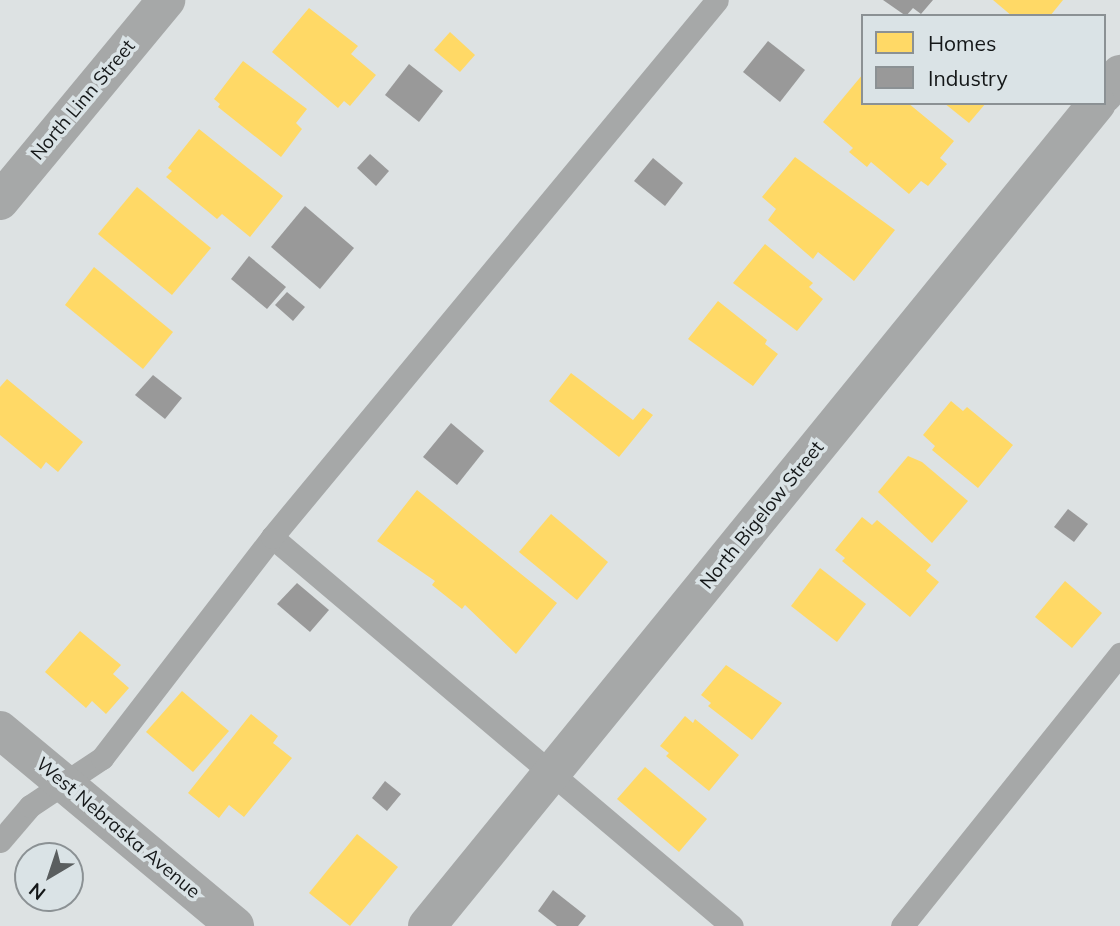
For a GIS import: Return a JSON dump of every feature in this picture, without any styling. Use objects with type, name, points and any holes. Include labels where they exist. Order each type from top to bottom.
[{"type":"street","name":"North Linn Street","points":[[0,201],[166,0]]},
{"type":"street","points":[[1106,92],[1120,74]]},
{"type":"street","name":"North Bigelow Street","points":[[427,926],[1095,105]]},
{"type":"street","name":"West Nebraska Avenue","points":[[0,730],[235,926]]},
{"type":"lane","points":[[0,841],[30,806],[102,758],[272,537],[717,0]]},
{"type":"lane","points":[[272,537],[732,926]]},
{"type":"lane","points":[[902,926],[1120,654]]},
{"type":"building: Homes","points":[[993,0],[1063,0],[1052,14],[1010,14]]},
{"type":"building: Homes","points":[[309,8],[358,46],[351,54],[376,75],[350,106],[344,101],[338,108],[272,52]]},
{"type":"building: Homes","points":[[450,32],[475,55],[460,72],[434,50]]},
{"type":"building: Homes","points":[[243,61],[307,109],[296,123],[302,129],[281,157],[218,107],[220,104],[214,99]]},
{"type":"building: Homes","points":[[861,76],[861,105],[910,105],[954,141],[940,158],[947,164],[928,186],[921,181],[909,194],[871,162],[867,167],[849,152],[853,148],[823,122]]},
{"type":"building: Homes","points":[[946,105],[984,105],[969,123]]},
{"type":"building: Homes","points":[[199,129],[283,196],[250,237],[222,214],[217,219],[166,177],[172,171],[168,168]]},
{"type":"building: Homes","points":[[795,157],[895,230],[854,281],[818,252],[813,259],[768,220],[776,209],[762,197]]},
{"type":"building: Homes","points":[[137,187],[211,248],[172,295],[98,234]]},
{"type":"building: Homes","points":[[765,244],[813,283],[809,287],[823,299],[797,331],[733,283]]},
{"type":"building: Homes","points":[[94,267],[173,332],[143,369],[65,305]]},
{"type":"building: Homes","points":[[718,301],[767,340],[765,344],[778,354],[753,386],[688,339]]},
{"type":"building: Homes","points":[[571,373],[633,420],[643,408],[653,415],[619,457],[549,401]]},
{"type":"building: Homes","points":[[7,379],[83,442],[58,472],[46,462],[41,469],[0,435],[0,387]]},
{"type":"building: Homes","points":[[951,401],[963,411],[967,407],[1013,445],[978,488],[932,450],[935,446],[923,435]]},
{"type":"building: Homes","points":[[908,456],[922,462],[968,501],[932,543],[878,492]]},
{"type":"building: Homes","points":[[417,490],[557,603],[516,654],[465,605],[462,609],[432,585],[435,581],[377,541]]},
{"type":"building: Homes","points":[[551,514],[608,562],[577,600],[519,552]]},
{"type":"building: Homes","points":[[862,517],[872,525],[877,520],[931,565],[926,571],[939,582],[910,617],[842,561],[845,558],[835,550]]},
{"type":"building: Homes","points":[[820,568],[866,604],[837,642],[791,606]]},
{"type":"building: Homes","points":[[1065,581],[1102,613],[1072,648],[1035,617]]},
{"type":"building: Homes","points":[[80,631],[121,665],[113,674],[129,688],[106,714],[92,701],[86,708],[45,672]]},
{"type":"building: Homes","points":[[726,665],[782,703],[752,740],[708,706],[711,703],[701,695]]},
{"type":"building: Homes","points":[[182,691],[229,731],[193,772],[146,732]]},
{"type":"building: Homes","points":[[251,714],[278,736],[273,743],[292,758],[244,817],[229,805],[219,818],[188,793]]},
{"type":"building: Homes","points":[[685,716],[693,723],[695,719],[739,755],[709,791],[666,756],[669,753],[660,746]]},
{"type":"building: Homes","points":[[645,767],[707,819],[679,852],[617,799]]},
{"type":"building: Homes","points":[[357,834],[398,867],[350,926],[309,893]]},
{"type":"building: Industry","points":[[883,0],[933,0],[921,14],[913,8],[908,14],[903,14]]},
{"type":"building: Industry","points":[[768,41],[805,70],[780,102],[743,72]]},
{"type":"building: Industry","points":[[409,64],[443,91],[419,122],[385,95]]},
{"type":"building: Industry","points":[[370,154],[389,171],[376,186],[357,168]]},
{"type":"building: Industry","points":[[653,158],[683,183],[665,206],[634,181]]},
{"type":"building: Industry","points":[[305,206],[354,248],[320,289],[271,247]]},
{"type":"building: Industry","points":[[249,256],[286,287],[267,309],[231,279]]},
{"type":"building: Industry","points":[[287,292],[305,307],[293,321],[275,305]]},
{"type":"building: Industry","points":[[153,375],[182,398],[165,419],[135,395]]},
{"type":"building: Industry","points":[[451,423],[484,451],[457,485],[423,457]]},
{"type":"building: Industry","points":[[1068,509],[1088,524],[1074,542],[1054,527]]},
{"type":"building: Industry","points":[[297,583],[329,610],[310,632],[277,604]]},
{"type":"building: Industry","points":[[385,781],[401,794],[387,811],[372,798]]},
{"type":"building: Industry","points":[[553,890],[586,916],[578,926],[557,926],[538,911]]}]
